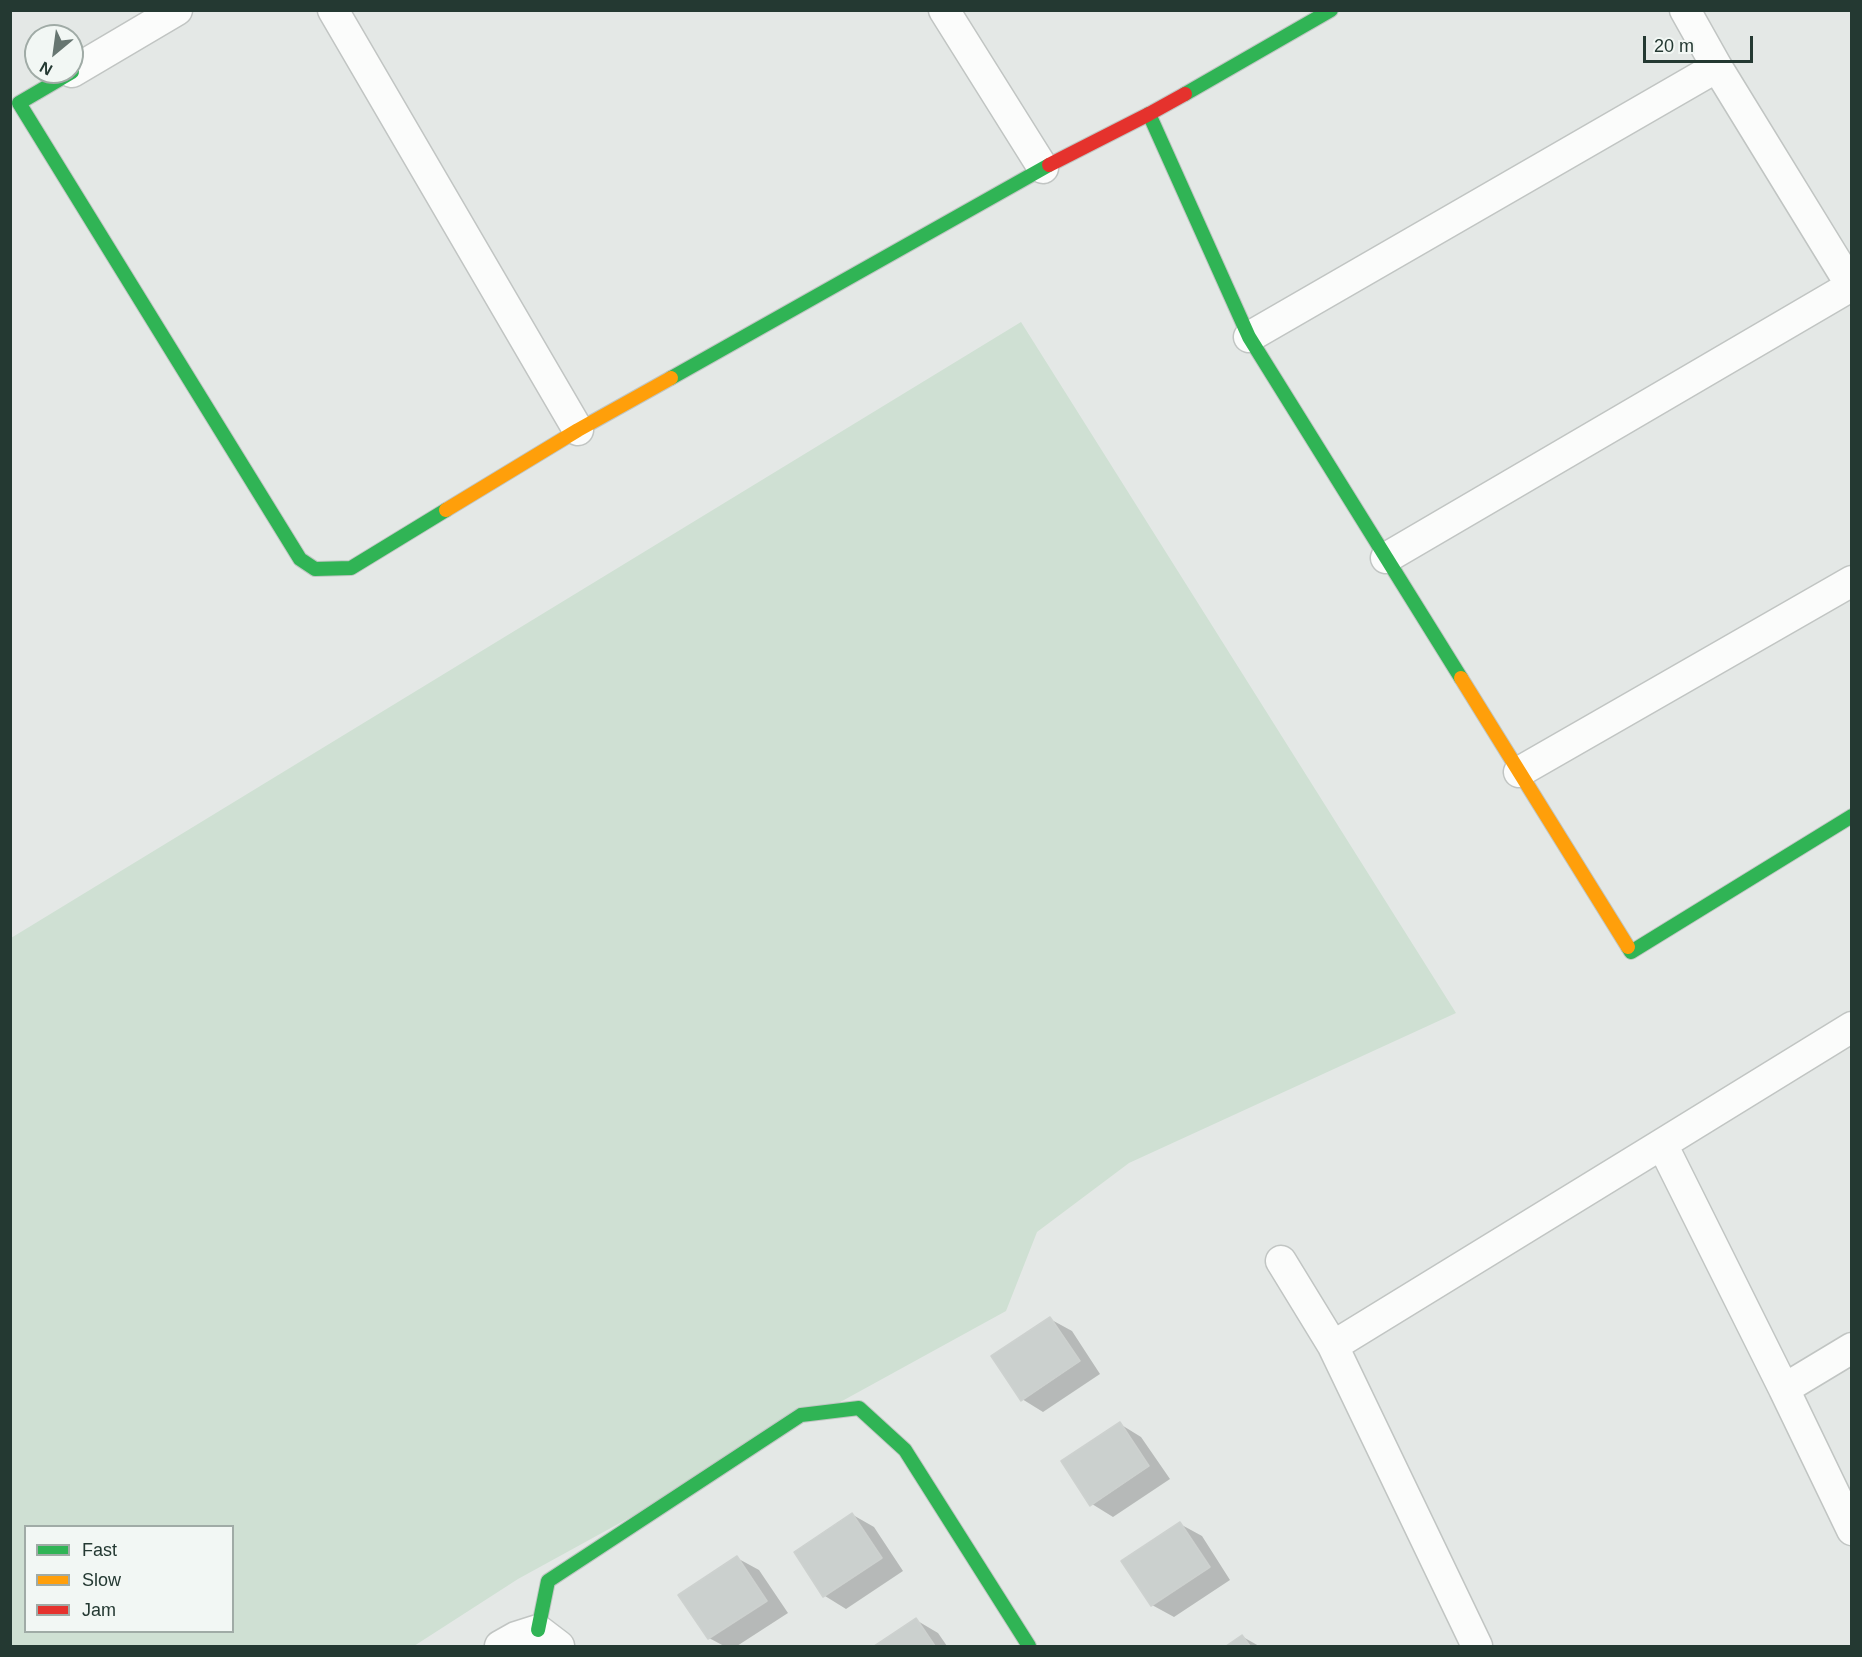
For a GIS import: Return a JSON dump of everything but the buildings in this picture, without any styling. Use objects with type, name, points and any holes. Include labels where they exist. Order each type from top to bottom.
[{"type":"street","points":[[84,65],[177,10]]},
{"type":"street","points":[[333,10],[578,430]]},
{"type":"street","points":[[944,10],[1043,168]]},
{"type":"street","points":[[51,84],[19,103],[300,559],[315,569],[351,568],[578,430],[1043,168],[1149,114],[1331,10]]},
{"type":"street","points":[[1386,558],[1851,287],[1717,67],[1685,10]]},
{"type":"street","points":[[1249,337],[1717,67]]},
{"type":"street","points":[[1149,114],[1249,337],[1631,952],[1851,816]]},
{"type":"street","points":[[1519,772],[1851,581]]},
{"type":"street","points":[[1333,1346],[1851,1027]]},
{"type":"street","points":[[1662,1144],[1784,1389],[1851,1530]]},
{"type":"street","points":[[1281,1261],[1333,1346],[1477,1647]]},
{"type":"street","points":[[1784,1389],[1851,1348]]},
{"type":"street","points":[[500,1647],[516,1637],[549,1638],[548,1581],[801,1415],[859,1408],[905,1450],[1029,1647]]},
{"type":"green space","points":[[1021,322],[1456,1013],[1129,1163],[1037,1232],[1006,1311],[518,1579],[414,1646],[11,1646],[11,938]]},
{"type":"traffic: fast","points":[[1185,94],[1331,10]]},
{"type":"traffic: fast","points":[[51,84],[19,103],[300,559],[315,569],[351,568],[446,510]]},
{"type":"traffic: fast","points":[[1149,114],[1249,337],[1461,678]]},
{"type":"traffic: fast","points":[[671,378],[1049,165]]},
{"type":"traffic: fast","points":[[1628,947],[1631,952],[1852,816]]},
{"type":"traffic: fast","points":[[538,1630],[548,1581],[801,1415],[859,1408],[905,1450],[1029,1646]]},
{"type":"traffic: slow","points":[[446,510],[578,430],[671,378]]},
{"type":"traffic: slow","points":[[1461,678],[1628,947]]},
{"type":"traffic: jam","points":[[1049,165],[1185,94]]}]
